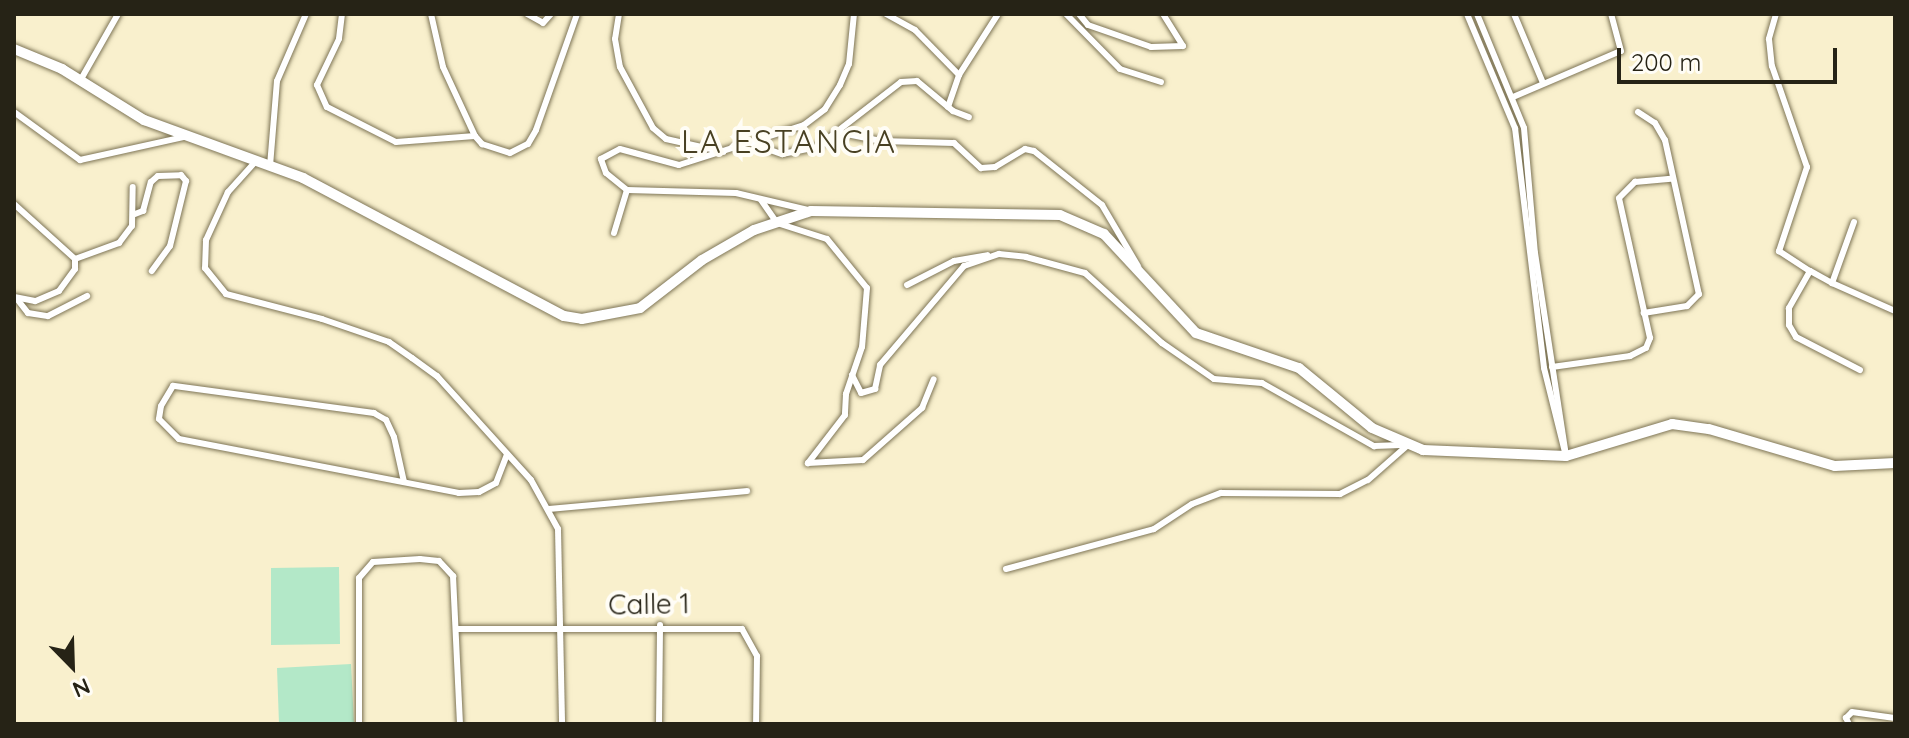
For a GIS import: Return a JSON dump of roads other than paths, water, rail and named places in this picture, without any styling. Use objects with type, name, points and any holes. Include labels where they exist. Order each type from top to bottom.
[{"type":"main road","points":[[14,49],[80,81],[144,120],[303,178],[564,316],[582,319],[640,308],[702,260],[777,223],[811,211],[1060,215],[1104,234],[1138,266],[1180,321],[1196,333],[1299,368],[1372,428],[1408,445],[1441,453],[1566,456],[1672,424],[1709,429],[1827,465],[1895,463]]},
{"type":"street","points":[[80,81],[118,14]]},
{"type":"street","points":[[270,166],[277,81],[306,14]]},
{"type":"street","points":[[342,14],[339,39],[317,85],[327,107],[396,142],[475,136]]},
{"type":"street","points":[[431,14],[443,67],[475,136],[482,144],[510,153],[528,144],[577,14]]},
{"type":"street","points":[[527,14],[543,23],[551,14]]},
{"type":"street","points":[[619,14],[615,39],[620,67],[653,128],[666,139],[724,152]]},
{"type":"street","points":[[811,211],[736,193],[627,190],[601,165],[610,152],[620,149],[674,166],[804,125],[825,109],[849,64],[854,14]]},
{"type":"street","points":[[886,14],[915,30],[959,75]]},
{"type":"street","points":[[948,107],[959,75],[998,14]]},
{"type":"street","points":[[1066,14],[1120,69],[1161,82]]},
{"type":"street","points":[[1079,14],[1088,25],[1091,38]]},
{"type":"street","points":[[1088,25],[1151,47],[1183,46],[1163,14]]},
{"type":"street","points":[[1467,14],[1507,100],[1515,128],[1544,368],[1566,456]]},
{"type":"street","points":[[1477,14],[1515,96],[1524,128],[1535,253],[1566,456]]},
{"type":"street","points":[[1514,14],[1543,83]]},
{"type":"street","points":[[1507,100],[1621,51],[1611,14]]},
{"type":"street","points":[[1776,14],[1769,39],[1772,66],[1807,167],[1779,251],[1832,283],[1895,311]]},
{"type":"street","points":[[751,143],[769,152],[795,154],[817,147],[901,82],[917,81],[948,107],[969,117]]},
{"type":"street","points":[[14,112],[80,160],[189,137]]},
{"type":"street","points":[[1638,112],[1661,130],[1699,294],[1687,306],[1644,313]]},
{"type":"street","points":[[837,132],[881,141],[954,143],[981,168],[995,167],[1025,149],[1034,151],[1102,205],[1138,266]]},
{"type":"street","points":[[256,161],[228,192],[206,240],[205,268],[214,284],[244,300],[389,342],[437,376],[507,454],[549,509],[558,529],[562,724]]},
{"type":"street","points":[[135,214],[143,211],[151,182],[158,176],[181,175],[186,181],[170,246],[152,271]]},
{"type":"street","points":[[1544,368],[1639,353],[1649,343],[1619,198],[1635,182],[1671,179]]},
{"type":"street","points":[[75,259],[119,243],[135,214],[133,187]]},
{"type":"street","points":[[614,233],[627,190]]},
{"type":"street","points":[[761,200],[777,223],[815,231],[863,277],[867,288],[862,347],[841,424],[823,441],[808,463],[812,466],[863,460],[922,408],[934,379]]},
{"type":"street","points":[[14,204],[75,259],[75,269],[59,291],[35,301],[15,298]]},
{"type":"street","points":[[1832,283],[1854,222]]},
{"type":"street","points":[[852,375],[861,393],[868,395],[875,389],[880,365],[948,282],[964,266],[999,254]]},
{"type":"street","points":[[907,285],[954,261],[999,254],[1085,273],[1162,343],[1214,379],[1274,388],[1374,446],[1408,445]]},
{"type":"street","points":[[1810,271],[1789,308],[1792,332],[1860,370]]},
{"type":"street","points":[[15,298],[28,313],[48,316],[87,296]]},
{"type":"street","points":[[404,482],[394,437],[386,420],[374,413],[173,386],[161,406],[159,419],[179,439],[404,482],[479,492],[503,475],[507,454]]},
{"type":"street","points":[[1006,569],[1154,529],[1192,504],[1221,493],[1340,494],[1368,480],[1408,445]]},
{"type":"street","points":[[549,509],[747,491]]},
{"type":"street","points":[[359,724],[359,578],[373,562],[420,559],[449,569],[457,629],[460,724]]},
{"type":"street","points":[[659,724],[660,625]]},
{"type":"street","name":"Calle 1","points":[[457,629],[660,625],[742,629],[757,656],[756,724]]},
{"type":"street","points":[[1849,724],[1846,718],[1852,712],[1895,718]]},
{"type":"district","name":"LA ESTANCIA","points":[[789,141]]}]
